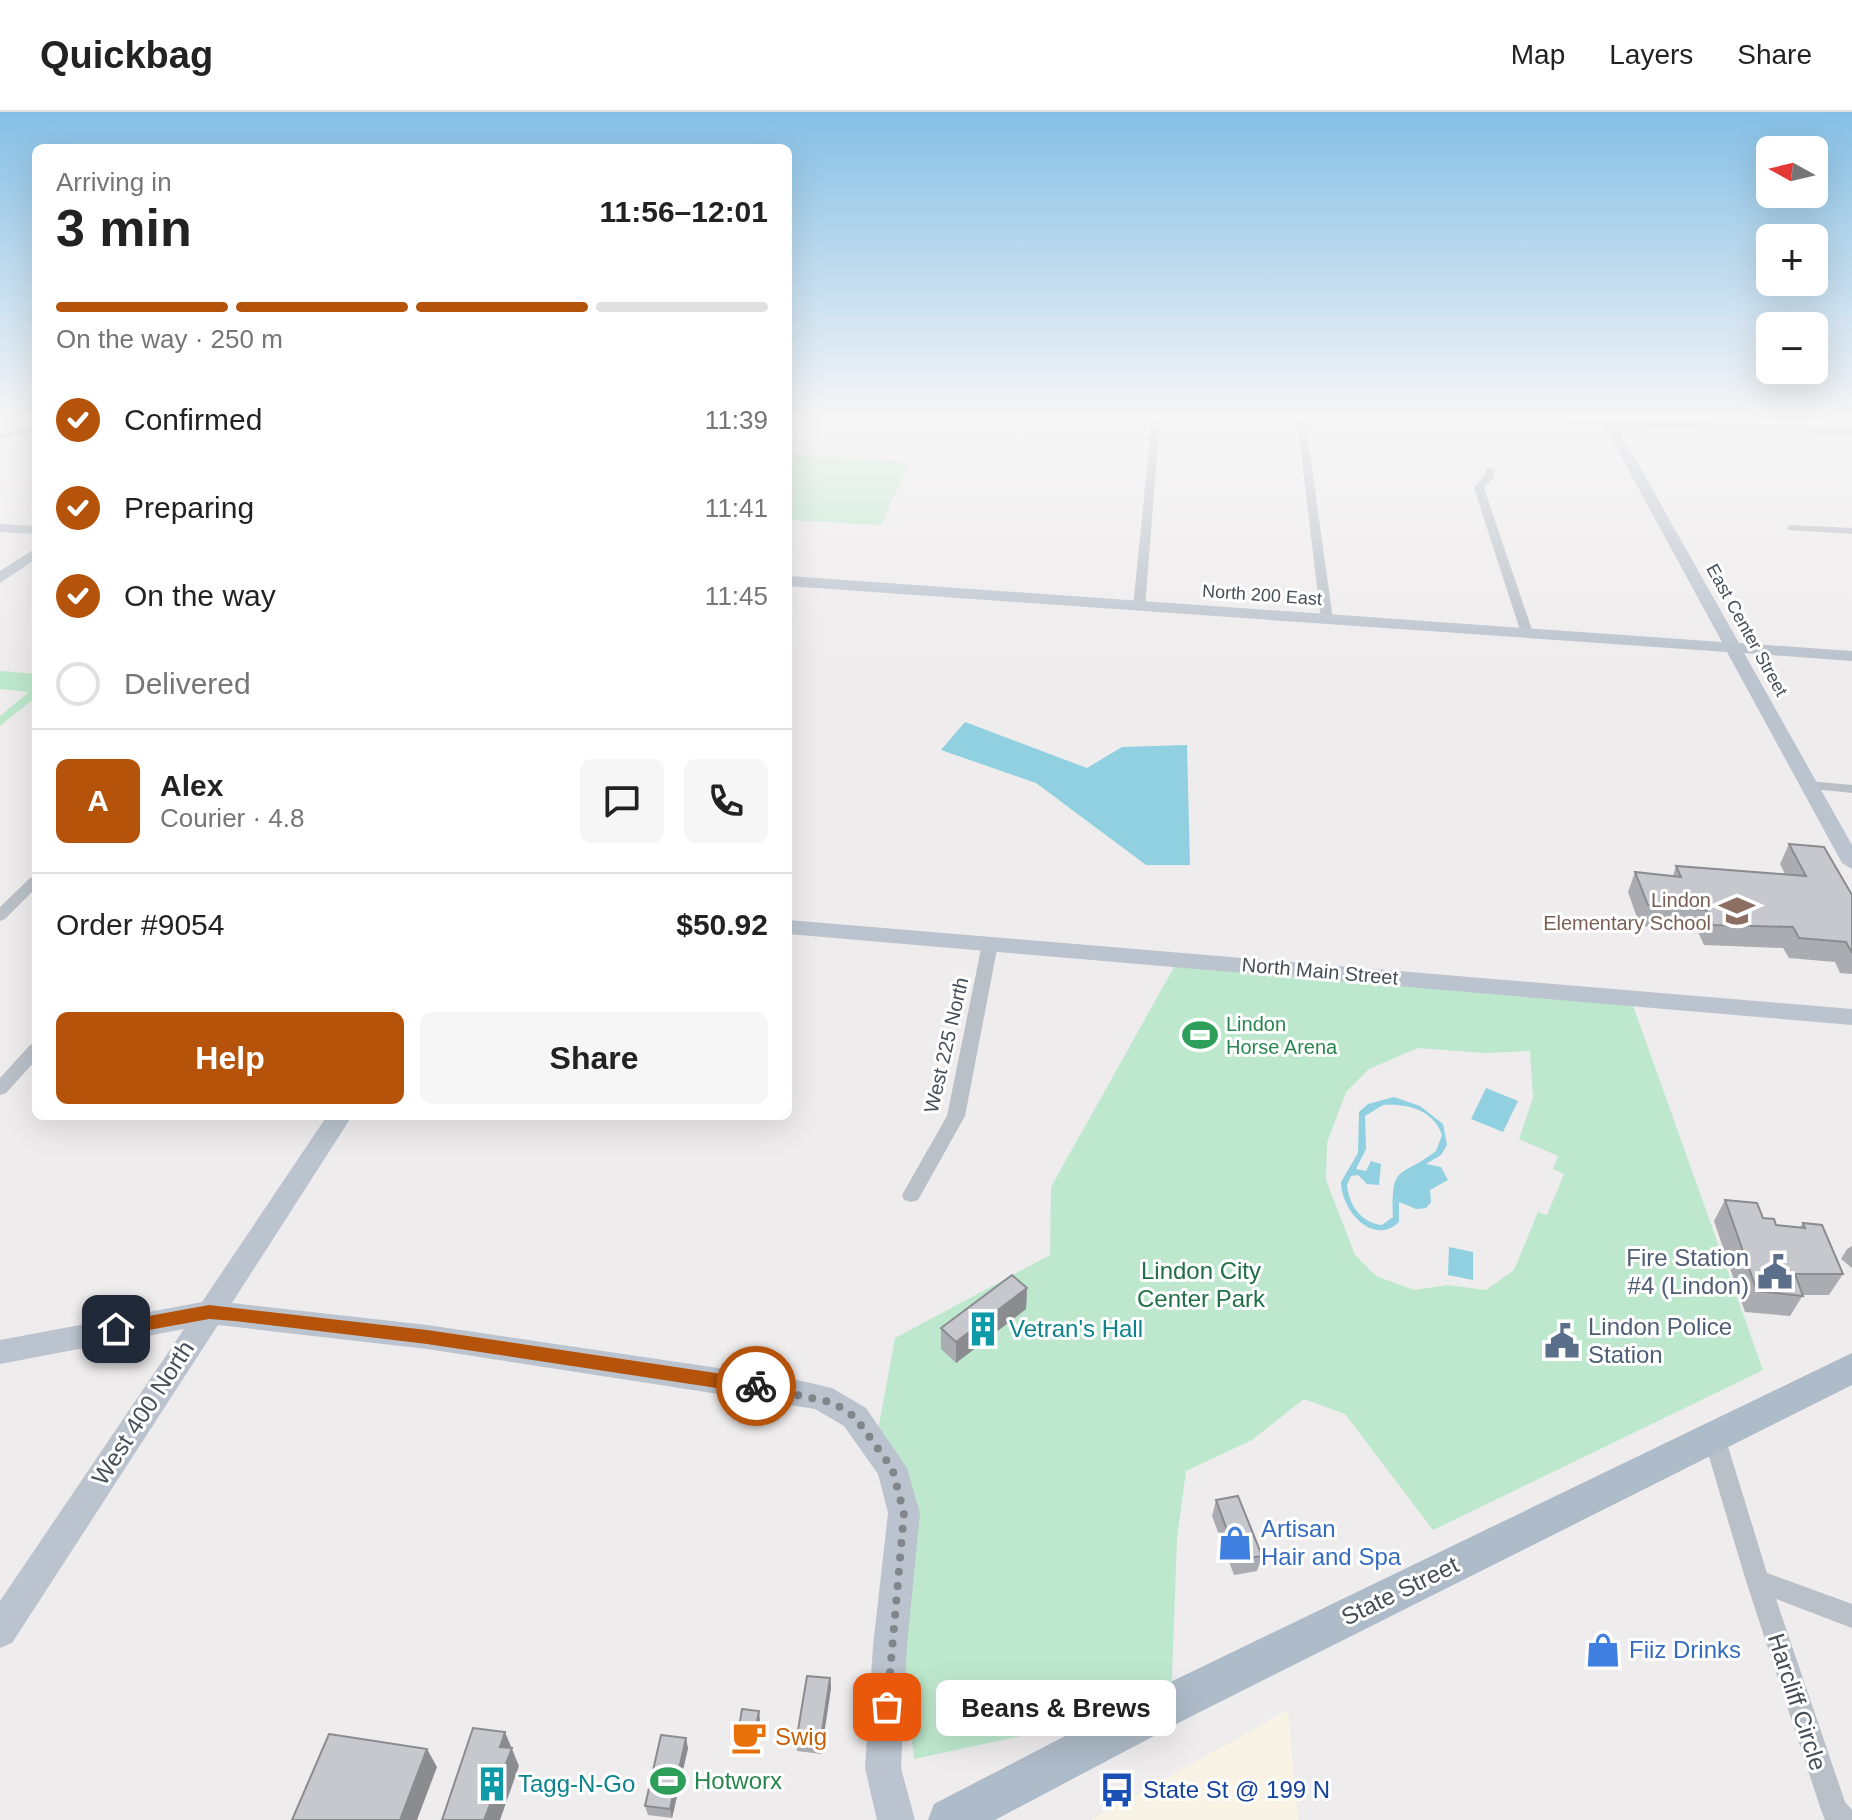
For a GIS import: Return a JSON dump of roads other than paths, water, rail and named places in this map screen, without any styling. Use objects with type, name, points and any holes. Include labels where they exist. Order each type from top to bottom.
[{"type":"main road","name":"State Street","points":[[950,1820],[1171,1704],[1852,1368]]},
{"type":"street","points":[[1139,607],[1149,498]]},
{"type":"street","points":[[1311,498],[1327,620]]},
{"type":"street","points":[[1482,498],[1527,633]]},
{"type":"street","name":"East Center Street","points":[[1650,498],[1852,863]]},
{"type":"street","points":[[0,528],[32,530]]},
{"type":"street","points":[[1792,528],[1852,531]]},
{"type":"street","points":[[0,578],[32,555]]},
{"type":"street","name":"North 200 East","points":[[792,581],[1852,656]]},
{"type":"street","points":[[1809,785],[1852,789]]},
{"type":"street","points":[[0,916],[32,884]]},
{"type":"street","name":"North Main Street","points":[[792,927],[1852,1017]]},
{"type":"street","name":"West 225 North","points":[[911,1195],[956,1116],[990,944]]},
{"type":"street","points":[[0,1089],[32,1053]]},
{"type":"street","name":"West 400 North","points":[[0,1631],[337,1120]]},
{"type":"street","points":[[0,1352],[209,1312],[427,1337],[793,1392],[834,1403],[855,1417],[892,1468],[904,1513],[890,1646],[883,1768],[896,1820]]},
{"type":"street","name":"Harcliff Circle","points":[[1714,1437],[1834,1810],[1843,1820]]},
{"type":"street","points":[[1758,1581],[1852,1616]]},
{"type":"water","points":[[965,722],[1087,768],[1122,747],[1187,745],[1190,865],[1146,865],[1036,783],[941,750]]},
{"type":"water","points":[[1486,1088],[1518,1101],[1503,1132],[1471,1119]]},
{"type":"water","points":[[1394,1097],[1420,1106],[1443,1124],[1447,1145],[1441,1155],[1426,1164],[1441,1167],[1448,1180],[1430,1190],[1431,1202],[1426,1208],[1416,1209],[1399,1202],[1399,1222],[1389,1229],[1369,1228],[1360,1222],[1352,1214],[1342,1193],[1341,1182],[1358,1153],[1359,1112],[1368,1104]],"holes":[[[1383,1105],[1410,1107],[1426,1114],[1433,1119],[1442,1135],[1436,1151],[1396,1179],[1393,1217],[1382,1225],[1368,1221],[1357,1212],[1347,1185],[1351,1176],[1358,1175],[1367,1184],[1379,1185],[1381,1164],[1371,1161],[1366,1171],[1356,1169],[1366,1149],[1365,1116]]]},
{"type":"water","points":[[1449,1247],[1473,1252],[1473,1280],[1448,1275]]},
{"type":"place","name":"Lindon Elementary School","points":[[1737,911]]},
{"type":"place","name":"Lindon Horse Arena","points":[[1200,1035]]},
{"type":"place","name":"Fire Station #4 (Lindon)","points":[[1775,1272]]},
{"type":"place","name":"Vetran's Hall","points":[[983,1329]]},
{"type":"place","name":"Lindon Police Station","points":[[1562,1341]]},
{"type":"place","name":"Artisan Hair and Spa","points":[[1235,1543]]},
{"type":"place","name":"Fiiz Drinks","points":[[1603,1650]]},
{"type":"place","name":"Beans & Brews","points":[[887,1707]]},
{"type":"place","name":"Swig","points":[[749,1737]]},
{"type":"place","name":"Hotworx","points":[[668,1781]]},
{"type":"place","name":"Tagg-N-Go","points":[[492,1784]]},
{"type":"place","name":"State St @ 199 N","points":[[1117,1790]]},
{"type":"park label","name":"Lindon City Center Park","points":[[1201,1285]]}]
